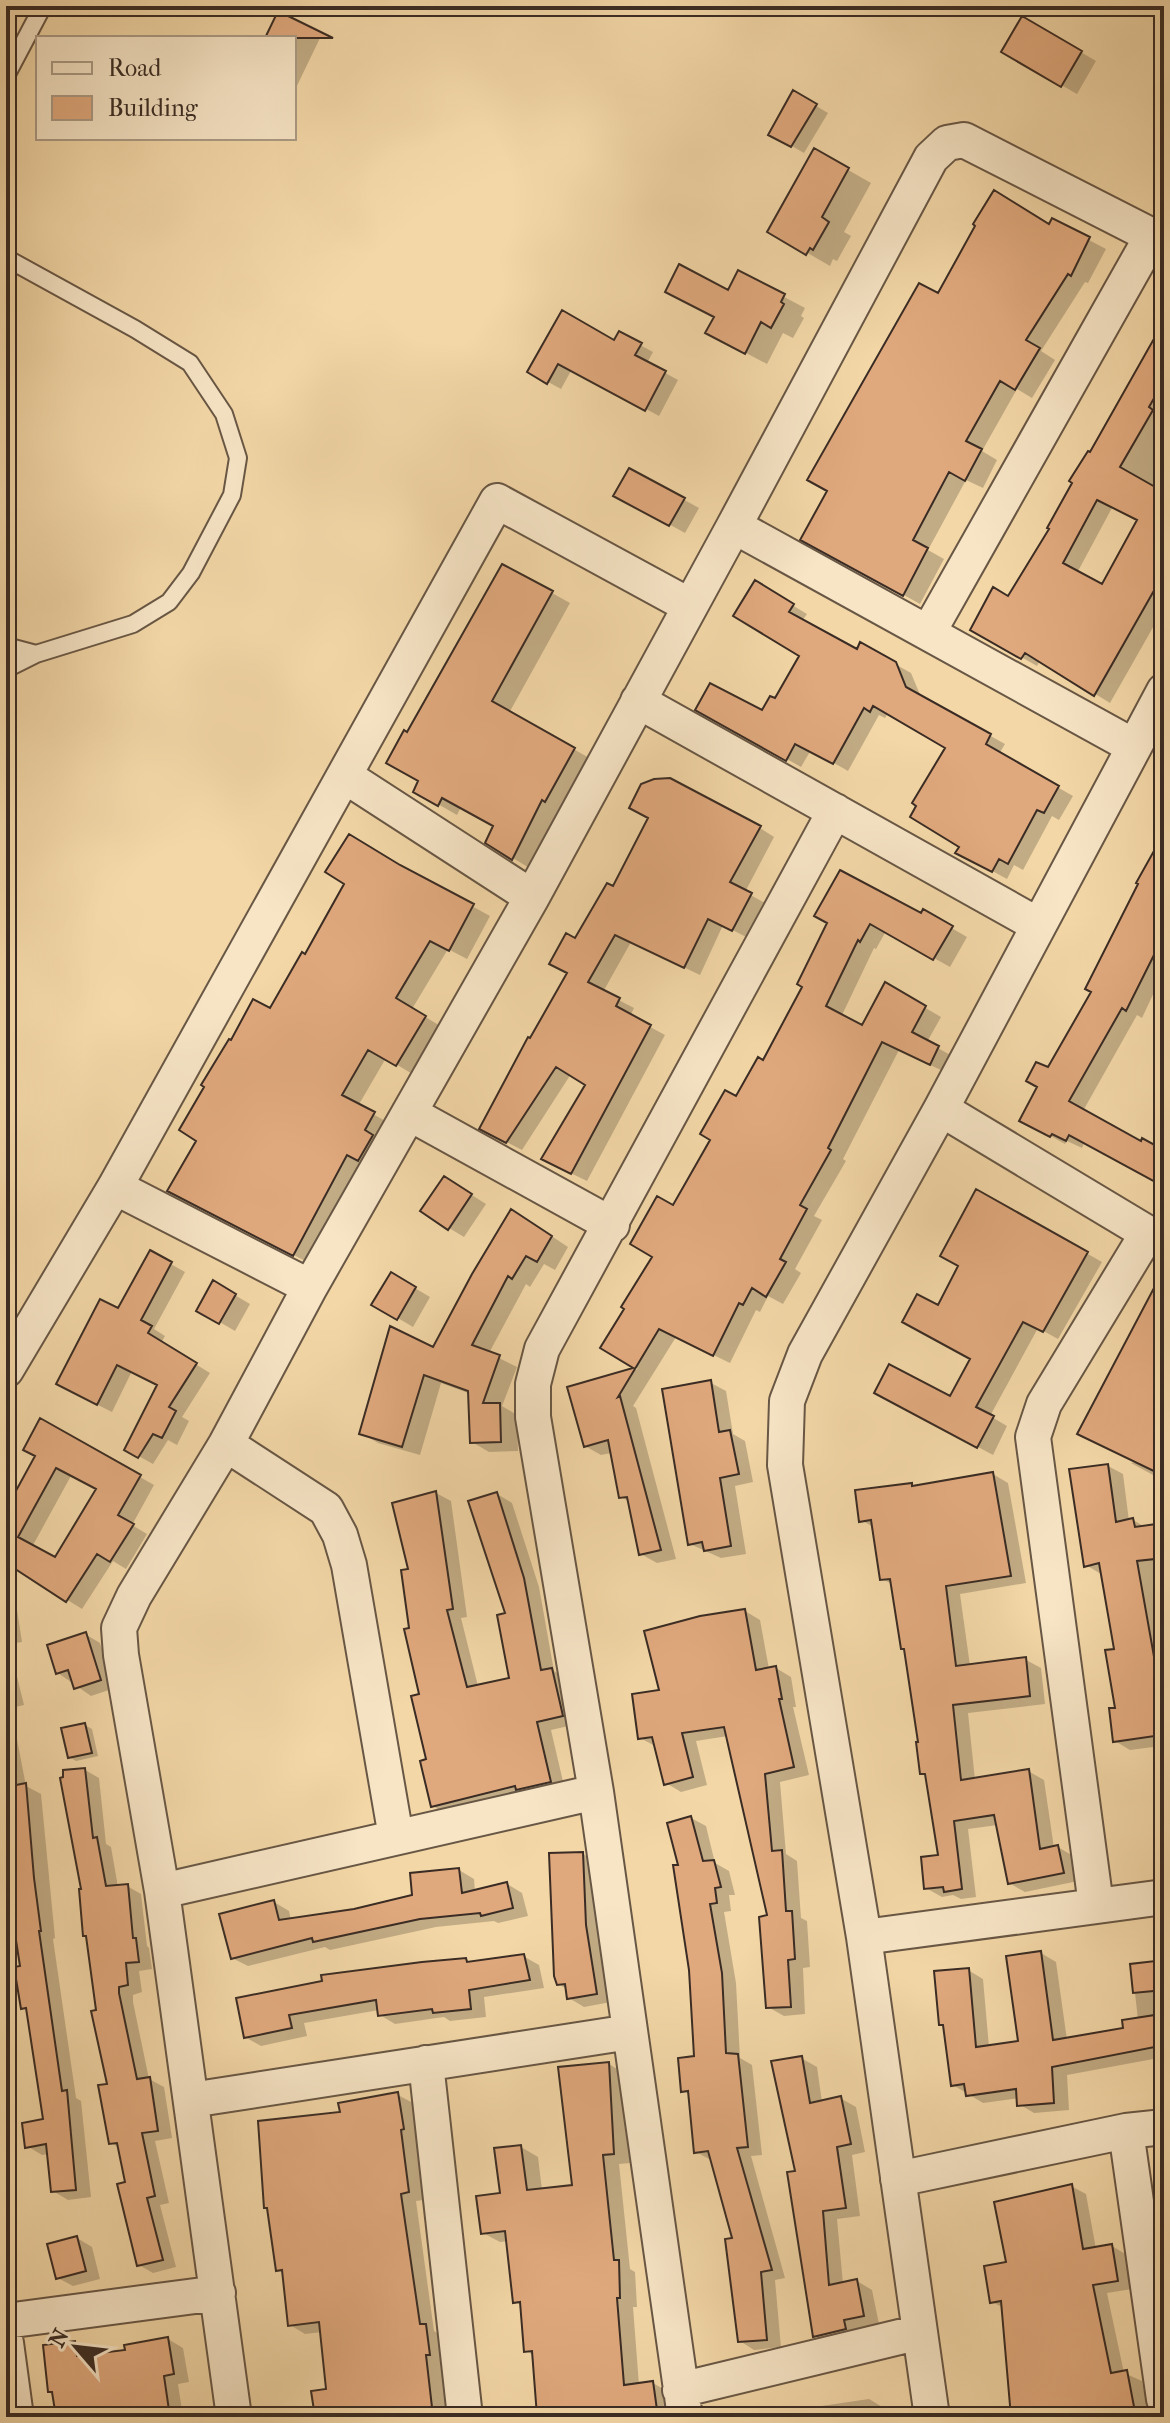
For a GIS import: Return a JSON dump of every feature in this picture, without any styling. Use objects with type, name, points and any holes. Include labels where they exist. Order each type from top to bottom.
[{"type":"street","points":[[234,2417],[162,1891],[119,1628],[134,1596],[226,1444],[310,1287],[532,897],[931,158],[947,143],[964,140],[1158,239],[928,633]]},
{"type":"street","points":[[6,1370],[115,1187],[497,501],[690,606]]},
{"type":"street","points":[[734,526],[1133,746]]},
{"type":"street","points":[[932,2417],[864,1937],[785,1465],[787,1401],[805,1354],[941,1109],[1164,691]]},
{"type":"street","points":[[638,701],[1038,925]]},
{"type":"street","points":[[345,776],[532,897]]},
{"type":"street","points":[[835,811],[542,1349],[533,1384],[533,1417],[596,1792],[683,2403],[920,2332]]},
{"type":"street","points":[[941,1109],[1156,1238],[1044,1404],[1033,1437],[1096,1905]]},
{"type":"street","points":[[409,1113],[612,1225]]},
{"type":"street","points":[[115,1187],[310,1287]]},
{"type":"street","points":[[226,1444],[326,1509],[340,1535],[349,1565],[396,1837]]},
{"type":"street","points":[[162,1891],[596,1792]]},
{"type":"street","points":[[864,1937],[1164,1897]]},
{"type":"street","points":[[191,2100],[630,2032]]},
{"type":"street","points":[[426,2063],[465,2417]]},
{"type":"street","points":[[898,2179],[1126,2131],[1164,2127]]},
{"type":"street","points":[[1126,2131],[1164,2399]]},
{"type":"street","points":[[6,2321],[218,2293]]},
{"type":"street","points":[[6,2343],[16,2417]]},
{"type":"lane","points":[[6,76],[43,6]]},
{"type":"lane","points":[[6,258],[190,363],[224,414],[238,458],[232,495],[191,573],[169,602],[133,624],[36,654],[6,669]]},
{"type":"lane","points":[[6,646],[36,654]]},
{"type":"building","points":[[278,11],[333,38],[296,38],[266,36]]},
{"type":"building","points":[[1022,16],[1082,51],[1061,87],[1001,52]]},
{"type":"building","points":[[793,90],[817,104],[791,147],[768,135]]},
{"type":"building","points":[[814,148],[849,168],[822,217],[829,222],[813,250],[810,248],[806,255],[767,232]]},
{"type":"building","points":[[994,190],[1049,224],[1052,218],[1090,237],[1071,276],[1068,274],[1026,340],[1040,348],[1015,390],[1000,381],[966,441],[982,449],[965,481],[949,472],[913,540],[928,548],[903,596],[800,540],[827,491],[807,480],[919,283],[938,293]]},
{"type":"building","points":[[679,264],[728,290],[738,270],[785,294],[781,302],[784,304],[771,328],[761,322],[745,354],[705,333],[714,317],[665,292]]},
{"type":"building","points":[[562,310],[614,340],[619,331],[642,343],[635,355],[666,371],[645,411],[558,364],[547,384],[527,372]]},
{"type":"building","points":[[1164,321],[1164,381],[1149,407],[1153,410],[1120,467],[1164,492],[1164,573],[1094,696],[1025,653],[1021,659],[970,630],[993,587],[1008,596],[1049,529],[1072,483],[1069,481],[1090,452]],"holes":[[[1097,500],[1137,520],[1102,584],[1063,563]]]},
{"type":"building","points":[[629,468],[685,498],[669,526],[613,496]]},
{"type":"building","points":[[502,564],[553,591],[492,701],[575,748],[545,802],[542,800],[512,860],[485,843],[493,826],[442,798],[438,806],[413,792],[418,781],[386,763],[404,730],[407,732]]},
{"type":"building","points":[[755,580],[794,604],[789,612],[857,649],[860,642],[896,662],[906,687],[991,734],[986,744],[1059,786],[1044,813],[1037,810],[1008,864],[999,859],[992,872],[955,853],[959,847],[910,817],[916,806],[912,803],[945,748],[873,706],[870,712],[864,708],[833,764],[795,744],[786,761],[695,710],[710,683],[762,710],[770,696],[775,698],[799,656],[733,616]]},
{"type":"building","points":[[670,778],[761,826],[730,882],[752,893],[732,931],[708,919],[684,968],[615,935],[588,982],[620,998],[616,1006],[651,1025],[571,1174],[541,1159],[585,1085],[556,1067],[506,1143],[479,1129],[528,1037],[567,973],[549,964],[566,933],[575,938],[607,883],[613,886],[648,818],[629,808],[641,784]]},
{"type":"building","points":[[1164,833],[1164,935],[1126,1011],[1122,1008],[1069,1101],[1141,1141],[1142,1138],[1164,1150],[1164,1170],[1157,1183],[1069,1135],[1066,1141],[1052,1134],[1050,1137],[1019,1121],[1037,1087],[1026,1081],[1036,1062],[1048,1067],[1091,992],[1085,989]]},
{"type":"building","points":[[349,834],[474,904],[449,951],[430,941],[396,998],[426,1016],[396,1066],[368,1050],[342,1095],[375,1112],[365,1130],[373,1135],[358,1161],[347,1155],[293,1256],[167,1191],[196,1141],[179,1130],[204,1087],[201,1085],[253,999],[270,1008],[344,884],[325,872]]},
{"type":"building","points":[[840,870],[921,913],[923,909],[953,926],[933,960],[870,924],[860,942],[858,940],[826,1006],[862,1025],[885,982],[926,1006],[912,1032],[939,1046],[930,1065],[882,1042],[828,1148],[831,1150],[800,1205],[807,1209],[780,1259],[786,1262],[766,1297],[752,1288],[743,1305],[739,1303],[713,1356],[659,1329],[618,1397],[661,1550],[639,1555],[627,1497],[619,1498],[608,1440],[584,1447],[567,1387],[633,1368],[600,1348],[652,1257],[630,1244],[657,1196],[673,1205],[710,1140],[700,1134],[725,1090],[736,1096],[758,1057],[763,1060],[802,987],[797,984],[827,923],[814,916]]},
{"type":"building","points":[[444,1176],[472,1194],[448,1230],[420,1211]]},
{"type":"building","points":[[976,1189],[1088,1252],[1043,1332],[1023,1322],[976,1407],[994,1416],[977,1448],[874,1393],[889,1364],[950,1396],[970,1359],[902,1322],[917,1294],[938,1305],[958,1266],[940,1256]]},
{"type":"building","points":[[511,1209],[552,1236],[537,1262],[526,1256],[512,1279],[508,1276],[472,1345],[500,1355],[483,1403],[500,1403],[501,1442],[470,1443],[468,1391],[424,1375],[402,1447],[359,1434],[390,1326],[433,1347]]},
{"type":"building","points":[[150,1250],[172,1262],[141,1320],[152,1326],[148,1333],[197,1363],[169,1407],[176,1411],[162,1438],[153,1434],[138,1458],[124,1450],[157,1385],[117,1365],[97,1405],[56,1384],[100,1299],[118,1308]]},
{"type":"building","points":[[1164,1269],[1164,1476],[1077,1434]]},
{"type":"building","points":[[391,1272],[416,1287],[397,1320],[371,1305]]},
{"type":"building","points":[[213,1280],[236,1294],[219,1324],[196,1311]]},
{"type":"building","points":[[711,1380],[719,1432],[730,1430],[739,1474],[720,1478],[731,1546],[704,1551],[702,1542],[688,1545],[662,1389]]},
{"type":"building","points":[[40,1418],[141,1475],[118,1515],[134,1524],[110,1562],[97,1554],[66,1602],[6,1563],[6,1509],[35,1456],[23,1450]],"holes":[[[56,1468],[96,1489],[55,1557],[18,1537]]]},
{"type":"building","points":[[1108,1464],[1116,1522],[1133,1518],[1135,1527],[1164,1523],[1164,1558],[1137,1561],[1158,1679],[1154,1680],[1162,1735],[1113,1742],[1109,1708],[1115,1708],[1105,1650],[1114,1649],[1099,1563],[1084,1567],[1069,1469]]},
{"type":"building","points":[[993,1472],[1011,1576],[946,1586],[956,1666],[1026,1657],[1030,1696],[953,1705],[961,1780],[1029,1769],[1040,1849],[1058,1845],[1064,1873],[1008,1884],[994,1815],[954,1821],[962,1889],[944,1892],[943,1887],[924,1889],[921,1857],[938,1855],[925,1774],[920,1774],[904,1649],[901,1649],[890,1579],[880,1580],[871,1520],[859,1522],[855,1490],[912,1483],[912,1486]]},
{"type":"building","points":[[436,1491],[453,1609],[447,1610],[467,1687],[509,1678],[497,1615],[505,1613],[468,1501],[497,1492],[524,1578],[541,1670],[552,1668],[563,1716],[537,1722],[551,1782],[516,1790],[515,1786],[431,1807],[420,1761],[426,1759],[411,1696],[419,1694],[404,1629],[409,1628],[401,1570],[408,1569],[392,1503]]},
{"type":"building","points":[[745,1609],[756,1670],[776,1666],[782,1699],[779,1699],[794,1767],[765,1774],[772,1851],[782,1850],[786,1911],[792,1911],[795,1959],[788,1960],[791,2007],[766,2008],[759,1917],[767,1915],[724,1727],[682,1733],[693,1777],[664,1785],[652,1737],[638,1739],[632,1694],[659,1690],[644,1631],[700,1616]]},
{"type":"building","points":[[86,1632],[101,1680],[74,1689],[68,1670],[56,1674],[47,1645]]},
{"type":"building","points":[[85,1723],[92,1753],[68,1758],[61,1728]]},
{"type":"building","points":[[85,1768],[93,1838],[97,1837],[106,1886],[128,1884],[133,1938],[136,1938],[139,1962],[126,1963],[128,1985],[119,1987],[119,1993],[137,2079],[150,2077],[158,2131],[142,2133],[155,2196],[147,2198],[163,2260],[137,2266],[117,2184],[125,2182],[117,2143],[109,2144],[98,2085],[107,2084],[91,2011],[96,2010],[86,1936],[83,1936],[81,1889],[60,1778],[63,1777],[63,1770]]},
{"type":"building","points":[[26,1783],[39,1931],[62,2091],[67,2090],[76,2190],[51,2192],[46,2144],[25,2148],[22,2123],[43,2119],[26,2008],[21,2009],[14,1967],[20,1966],[6,1876],[6,1787]]},
{"type":"building","points":[[691,1816],[703,1861],[714,1860],[721,1887],[715,1888],[717,1903],[710,1904],[722,1973],[726,2053],[738,2054],[748,2147],[737,2148],[772,2270],[761,2272],[767,2340],[738,2342],[725,2239],[732,2238],[708,2151],[694,2153],[688,2091],[681,2092],[678,2058],[694,2056],[689,1970],[673,1865],[678,1865],[667,1823]]},
{"type":"building","points":[[583,1852],[586,1925],[597,1994],[567,1999],[565,1984],[557,1985],[554,1976],[549,1853]]},
{"type":"building","points":[[459,1868],[462,1893],[507,1882],[513,1908],[481,1916],[480,1913],[420,1919],[313,1942],[312,1938],[231,1959],[219,1914],[274,1900],[279,1920],[354,1909],[412,1895],[410,1873]]},
{"type":"building","points":[[1041,1951],[1053,2040],[1123,2028],[1122,2020],[1155,2015],[1160,2046],[1052,2067],[1054,2103],[1017,2106],[1016,2089],[966,2096],[964,2084],[951,2086],[943,2025],[939,2025],[934,1971],[969,1968],[976,2047],[1018,2041],[1006,1956]]},
{"type":"building","points":[[524,1954],[530,1980],[469,1990],[471,2009],[433,2013],[432,2009],[378,2016],[376,2000],[289,2015],[292,2028],[244,2038],[236,1998],[322,1981],[321,1975],[422,1962],[466,1958],[467,1962]]},
{"type":"building","points":[[1164,1960],[1164,1990],[1133,1993],[1130,1964]]},
{"type":"building","points":[[802,2056],[810,2103],[841,2096],[851,2144],[837,2147],[846,2208],[823,2211],[829,2285],[857,2279],[864,2316],[844,2320],[846,2329],[813,2337],[787,2172],[795,2171],[771,2061]]},
{"type":"building","points":[[609,2062],[614,2154],[603,2155],[614,2260],[619,2260],[620,2298],[617,2298],[624,2385],[653,2381],[658,2417],[597,2417],[596,2412],[537,2416],[532,2351],[524,2352],[520,2302],[513,2303],[505,2231],[481,2234],[476,2196],[500,2193],[494,2148],[521,2145],[527,2190],[572,2185],[558,2067]]},
{"type":"building","points":[[398,2092],[409,2192],[401,2194],[420,2324],[426,2324],[433,2416],[315,2417],[311,2391],[326,2389],[319,2322],[288,2326],[282,2270],[276,2271],[267,2208],[264,2208],[258,2121],[340,2112],[338,2103]]},
{"type":"building","points":[[1072,2184],[1083,2249],[1112,2244],[1118,2281],[1093,2285],[1111,2373],[1127,2370],[1136,2417],[1011,2417],[1001,2301],[990,2303],[984,2266],[1006,2262],[994,2202]]},
{"type":"building","points":[[77,2236],[86,2271],[56,2279],[47,2244]]},
{"type":"building","points":[[168,2337],[174,2374],[164,2376],[170,2417],[56,2417],[52,2392],[48,2392],[43,2345],[75,2341],[77,2356],[125,2350],[124,2345]]}]
